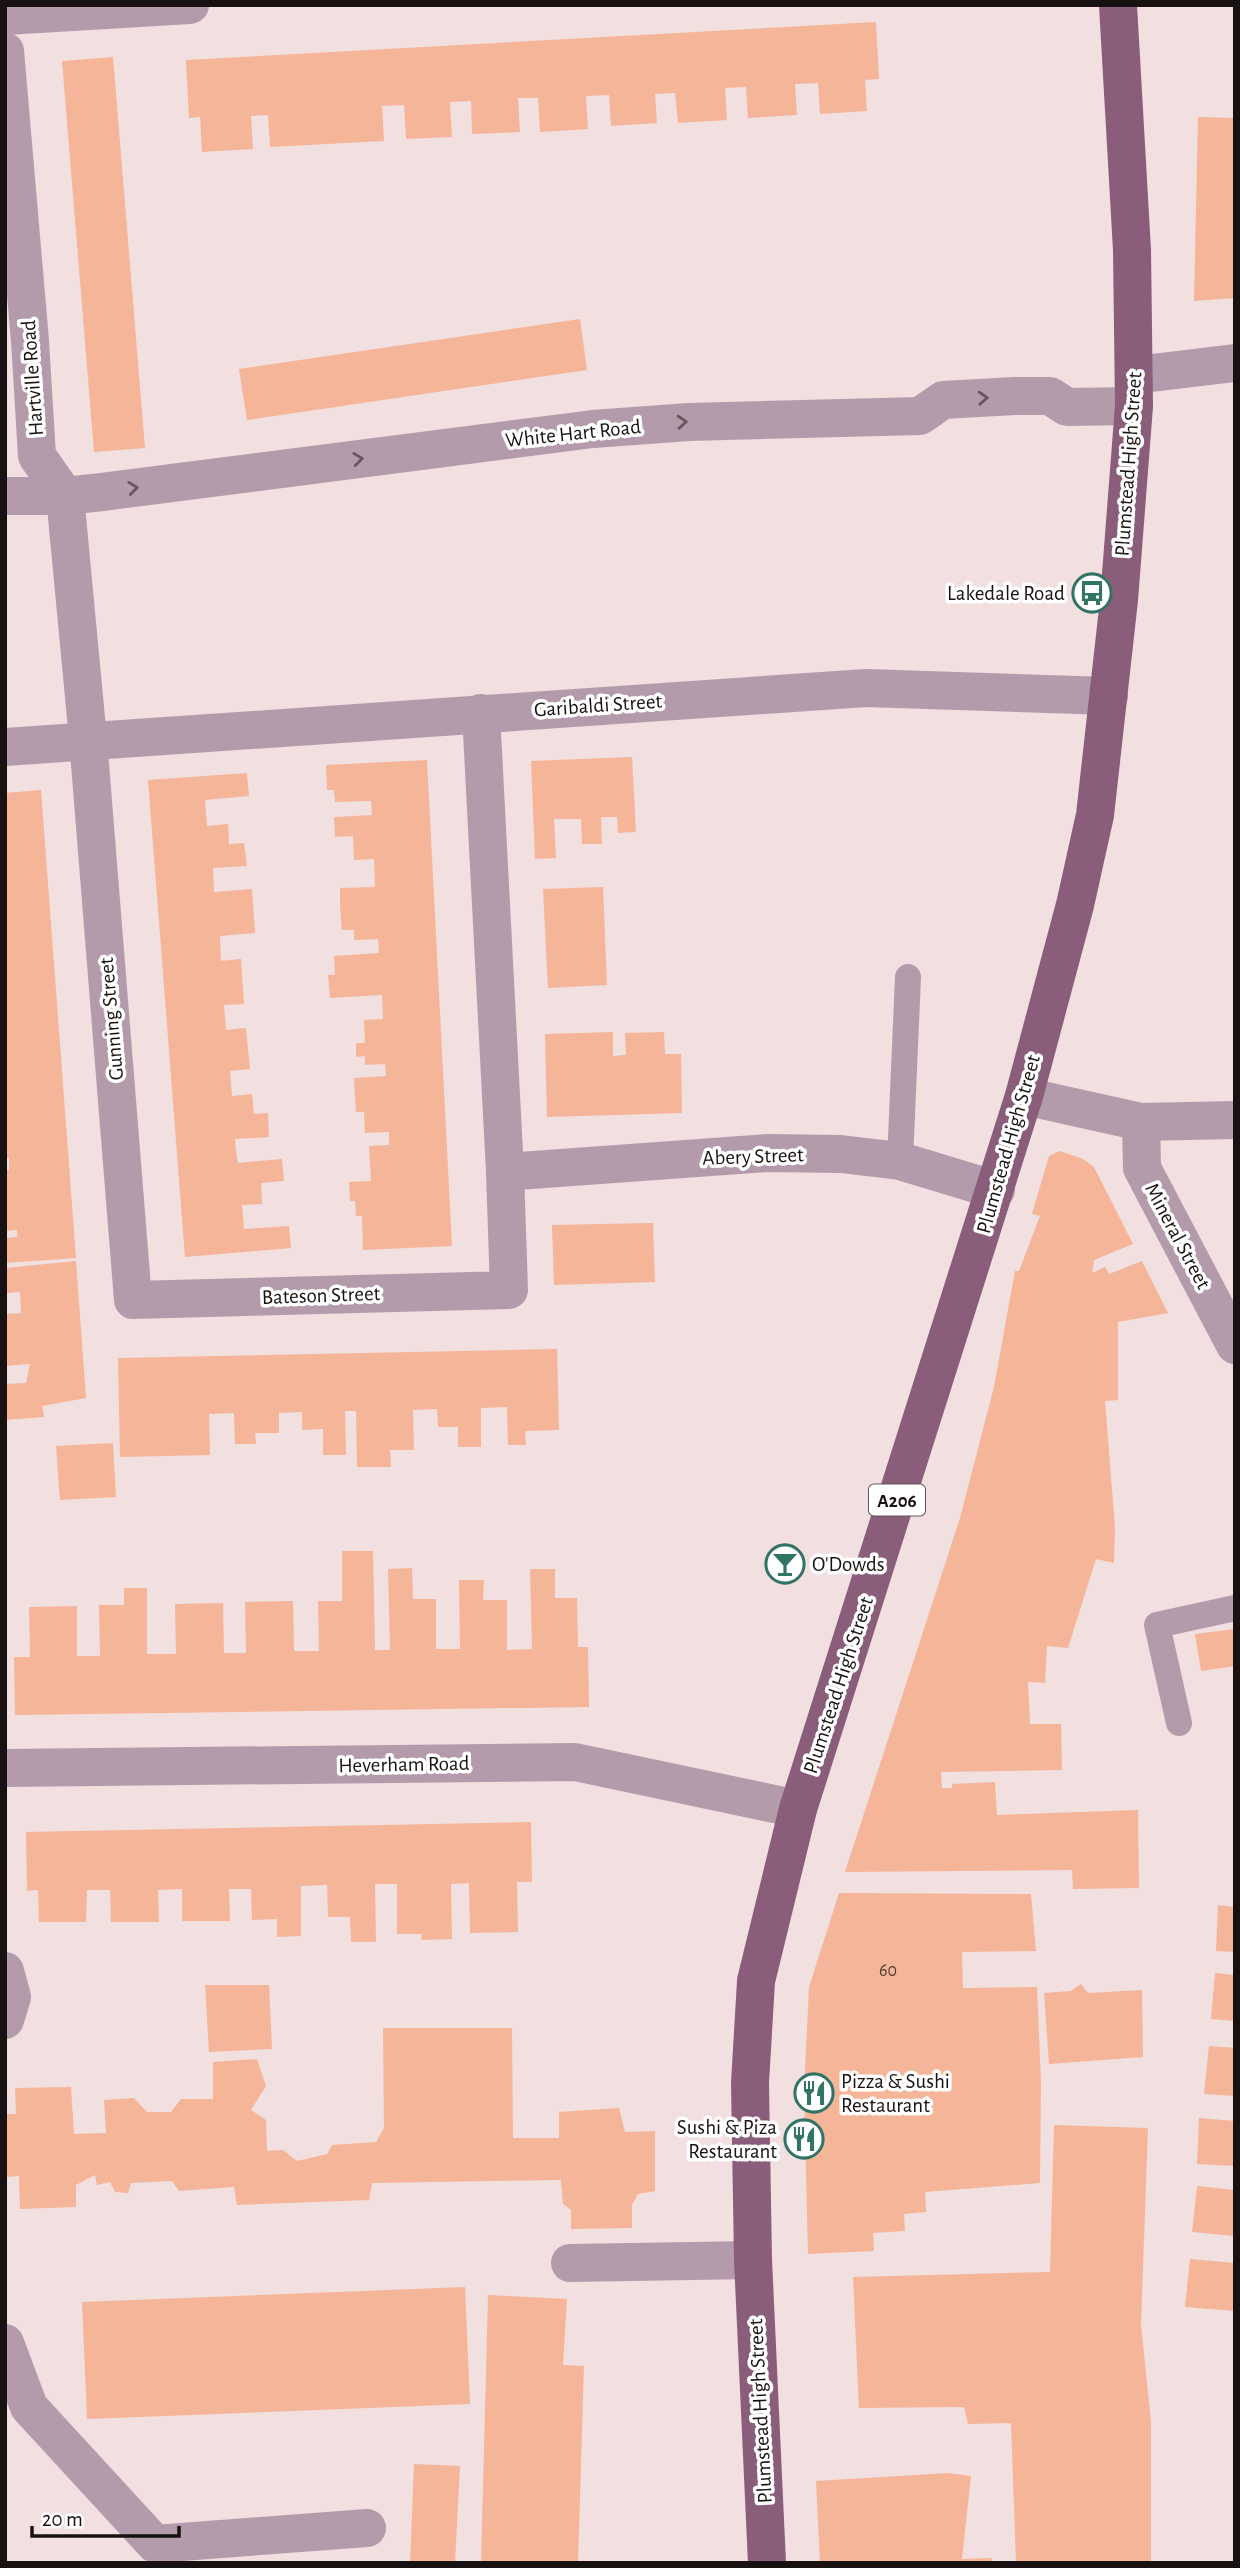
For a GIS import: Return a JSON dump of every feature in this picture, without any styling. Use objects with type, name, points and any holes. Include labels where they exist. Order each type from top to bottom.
[{"type":"main road","name":"Plumstead High Street","points":[[767,2563],[753,2260],[750,2082],[756,1981],[798,1809],[1024,1096],[1075,905],[1092,828],[1109,696],[1135,391],[1132,250],[1118,5]]},
{"type":"street","points":[[5,16],[190,5]]},
{"type":"street","name":"Hartville Road","points":[[5,51],[10,185],[30,341],[37,456],[65,496],[88,739]]},
{"type":"street","points":[[1135,391],[1235,363]]},
{"type":"street","name":"White Hart Road","points":[[5,496],[65,496],[593,429],[689,422],[920,416],[943,400],[1015,396],[1050,396],[1067,407],[1135,391]]},
{"type":"street","name":"Garibaldi Street","points":[[5,747],[88,739],[866,688],[1109,696]]},
{"type":"street","points":[[481,713],[505,1172]]},
{"type":"street","name":"Gunning Street","points":[[88,739],[134,1300]]},
{"type":"street","points":[[1024,1096],[1141,1122],[1235,1120]]},
{"type":"street","name":"Mineral Street","points":[[1141,1122],[1142,1168],[1235,1345]]},
{"type":"street","name":"Abery Street","points":[[505,1172],[768,1153],[841,1154],[900,1161],[996,1190]]},
{"type":"street","name":"Bateson Street","points":[[134,1300],[509,1290],[505,1172]]},
{"type":"street","name":"Heverham Road","points":[[5,1768],[575,1762],[798,1809]]},
{"type":"street","points":[[5,1971],[12,1997],[5,2020]]},
{"type":"street","points":[[569,2263],[753,2260]]},
{"type":"street","points":[[5,2343],[29,2407],[155,2543],[367,2528]]},
{"type":"lane","points":[[900,1161],[908,977]]},
{"type":"lane","points":[[1179,1723],[1157,1625],[1235,1608]]},
{"type":"building","points":[[876,22],[879,79],[865,80],[867,111],[820,114],[818,83],[795,84],[797,115],[748,118],[746,87],[725,88],[727,120],[678,123],[675,93],[655,94],[657,123],[611,126],[609,95],[586,96],[588,129],[540,132],[538,98],[518,98],[520,132],[472,134],[471,101],[450,102],[452,137],[406,139],[404,105],[382,106],[384,141],[270,147],[268,115],[251,116],[253,149],[202,152],[200,117],[189,118],[186,60]]},
{"type":"building","points":[[113,57],[145,448],[94,452],[62,61]]},
{"type":"building","points":[[1198,117],[1235,118],[1235,298],[1194,301]]},
{"type":"building","points":[[580,319],[587,370],[247,420],[239,369]]},
{"type":"building","points":[[632,757],[636,832],[618,833],[617,817],[601,817],[602,844],[582,844],[581,819],[554,819],[556,858],[535,859],[531,761]]},
{"type":"building","points":[[427,760],[452,1246],[363,1250],[362,1216],[356,1216],[355,1201],[350,1201],[349,1182],[371,1181],[369,1146],[389,1145],[389,1132],[365,1133],[364,1112],[356,1112],[354,1078],[386,1076],[385,1064],[365,1065],[365,1056],[356,1057],[356,1043],[365,1043],[364,1020],[383,1019],[382,995],[330,998],[328,975],[335,975],[334,956],[379,953],[378,939],[354,940],[354,930],[342,930],[340,906],[340,888],[375,887],[374,859],[354,860],[353,836],[335,837],[334,817],[372,815],[371,801],[335,802],[334,790],[327,790],[326,765]]},
{"type":"building","points":[[247,773],[249,796],[205,800],[207,826],[228,824],[229,844],[244,843],[247,866],[213,868],[214,892],[252,889],[255,933],[220,936],[221,961],[241,959],[244,1004],[224,1005],[226,1030],[246,1028],[250,1069],[230,1071],[232,1096],[252,1094],[254,1114],[268,1113],[269,1137],[235,1139],[236,1151],[238,1163],[282,1159],[284,1181],[261,1183],[262,1204],[242,1205],[244,1229],[289,1226],[291,1248],[185,1257],[148,780]]},
{"type":"building","points":[[41,790],[76,1258],[5,1263],[5,1238],[17,1237],[17,1230],[5,1231],[5,1170],[9,1170],[9,1158],[5,1158],[5,793]]},
{"type":"building","points":[[603,887],[607,985],[548,988],[543,889]]},
{"type":"building","points":[[613,1032],[613,1056],[626,1055],[625,1033],[664,1032],[665,1054],[681,1054],[682,1113],[547,1117],[545,1034]]},
{"type":"building","points":[[1060,1151],[1083,1159],[1094,1167],[1133,1244],[1094,1260],[1092,1273],[1105,1267],[1109,1274],[1142,1261],[1168,1313],[1118,1322],[1118,1400],[1105,1401],[1115,1527],[1114,1563],[1096,1559],[1068,1648],[1047,1646],[1045,1683],[1028,1682],[1030,1724],[1061,1724],[1062,1770],[941,1772],[942,1788],[952,1788],[952,1784],[995,1782],[997,1815],[1138,1810],[1139,1888],[1073,1889],[1072,1870],[845,1872],[960,1518],[994,1387],[1015,1271],[1019,1271],[1040,1216],[1032,1214],[1049,1156]]},
{"type":"building","points":[[653,1223],[655,1282],[554,1285],[552,1225]]},
{"type":"building","points":[[76,1261],[86,1398],[42,1406],[44,1417],[5,1420],[5,1384],[26,1383],[30,1364],[5,1366],[5,1314],[21,1313],[20,1292],[7,1293],[5,1268]]},
{"type":"building","points":[[557,1349],[559,1430],[525,1431],[526,1445],[508,1445],[507,1407],[481,1408],[481,1447],[458,1447],[458,1427],[438,1427],[437,1409],[413,1410],[414,1450],[390,1450],[391,1467],[357,1467],[356,1411],[345,1411],[346,1455],[323,1455],[323,1429],[302,1430],[302,1412],[279,1413],[279,1433],[255,1433],[256,1444],[235,1444],[234,1413],[209,1414],[210,1455],[120,1457],[118,1358]]},
{"type":"building","points":[[113,1443],[116,1497],[60,1500],[56,1446]]},
{"type":"building","points":[[342,1551],[373,1551],[375,1650],[390,1650],[388,1569],[412,1568],[413,1599],[436,1599],[436,1649],[460,1649],[459,1580],[484,1580],[483,1600],[507,1600],[507,1650],[532,1649],[530,1569],[555,1569],[555,1598],[577,1598],[578,1647],[588,1647],[589,1707],[15,1715],[14,1657],[30,1657],[29,1607],[77,1606],[77,1656],[100,1656],[99,1605],[124,1605],[124,1588],[147,1588],[147,1654],[176,1654],[175,1604],[223,1603],[224,1653],[246,1653],[245,1602],[293,1601],[294,1651],[319,1651],[318,1601],[342,1601]]},
{"type":"building","points":[[1235,1629],[1235,1666],[1201,1671],[1195,1634]]},
{"type":"building","points":[[531,1822],[532,1882],[517,1882],[518,1932],[470,1933],[469,1883],[451,1884],[452,1939],[421,1940],[422,1934],[397,1934],[397,1884],[375,1884],[376,1942],[351,1942],[350,1917],[328,1917],[327,1885],[301,1886],[301,1936],[277,1937],[277,1919],[252,1920],[251,1889],[229,1889],[230,1921],[182,1921],[182,1889],[158,1890],[159,1922],[111,1922],[110,1890],[87,1890],[86,1922],[39,1922],[38,1890],[27,1891],[26,1832]]},
{"type":"building","points":[[839,1893],[1031,1894],[1036,1951],[962,1952],[963,1988],[1037,1987],[1041,2081],[1040,2183],[925,2192],[926,2212],[904,2214],[905,2231],[873,2233],[874,2251],[808,2254],[804,2092],[809,1987]]},
{"type":"building","points":[[1218,1905],[1235,1907],[1235,1952],[1216,1951]]},
{"type":"building","points":[[1215,1973],[1235,1975],[1235,2021],[1211,2019]]},
{"type":"building","points":[[1081,1984],[1088,1993],[1142,1990],[1143,2057],[1049,2064],[1044,1993],[1071,1991]]},
{"type":"building","points":[[205,1985],[269,1985],[272,2049],[209,2052]]},
{"type":"building","points":[[383,2028],[512,2028],[513,2138],[559,2138],[559,2112],[619,2108],[625,2132],[655,2131],[655,2191],[638,2194],[632,2205],[632,2228],[571,2229],[571,2210],[563,2204],[561,2180],[372,2183],[369,2200],[237,2205],[234,2187],[179,2191],[172,2181],[131,2183],[128,2193],[115,2192],[110,2182],[97,2185],[95,2175],[76,2185],[76,2207],[20,2209],[19,2176],[5,2177],[5,2114],[16,2114],[15,2088],[71,2087],[74,2134],[106,2133],[104,2100],[134,2098],[147,2112],[171,2112],[181,2099],[213,2099],[213,2062],[257,2059],[266,2086],[251,2110],[266,2120],[267,2151],[283,2150],[297,2161],[327,2154],[332,2145],[376,2142],[384,2128]]},
{"type":"building","points":[[1209,2046],[1235,2048],[1235,2096],[1204,2094]]},
{"type":"building","points":[[1199,2118],[1235,2121],[1235,2166],[1197,2164]]},
{"type":"building","points":[[1054,2125],[1148,2128],[1141,2324],[1151,2422],[1151,2563],[1016,2563],[1011,2423],[968,2424],[964,2407],[859,2408],[853,2277],[1050,2272]]},
{"type":"building","points":[[1197,2186],[1235,2190],[1235,2236],[1192,2232]]},
{"type":"building","points":[[1190,2259],[1235,2263],[1235,2311],[1185,2307]]},
{"type":"building","points":[[465,2287],[470,2404],[87,2419],[82,2302]]},
{"type":"building","points":[[488,2295],[567,2299],[563,2365],[584,2366],[578,2563],[481,2563]]},
{"type":"building","points":[[414,2464],[460,2466],[455,2563],[410,2563]]},
{"type":"building","points":[[948,2473],[971,2476],[962,2559],[992,2558],[992,2563],[820,2563],[816,2481]]},
{"type":"place","name":"Lakedale Road","points":[[1092,593]]},
{"type":"place","name":"O'Dowds","points":[[785,1564]]},
{"type":"place","name":"Pizza & Sushi Restaurant","points":[[814,2093]]},
{"type":"place","name":"Sushi & Piza Restaurant","points":[[804,2139]]}]
